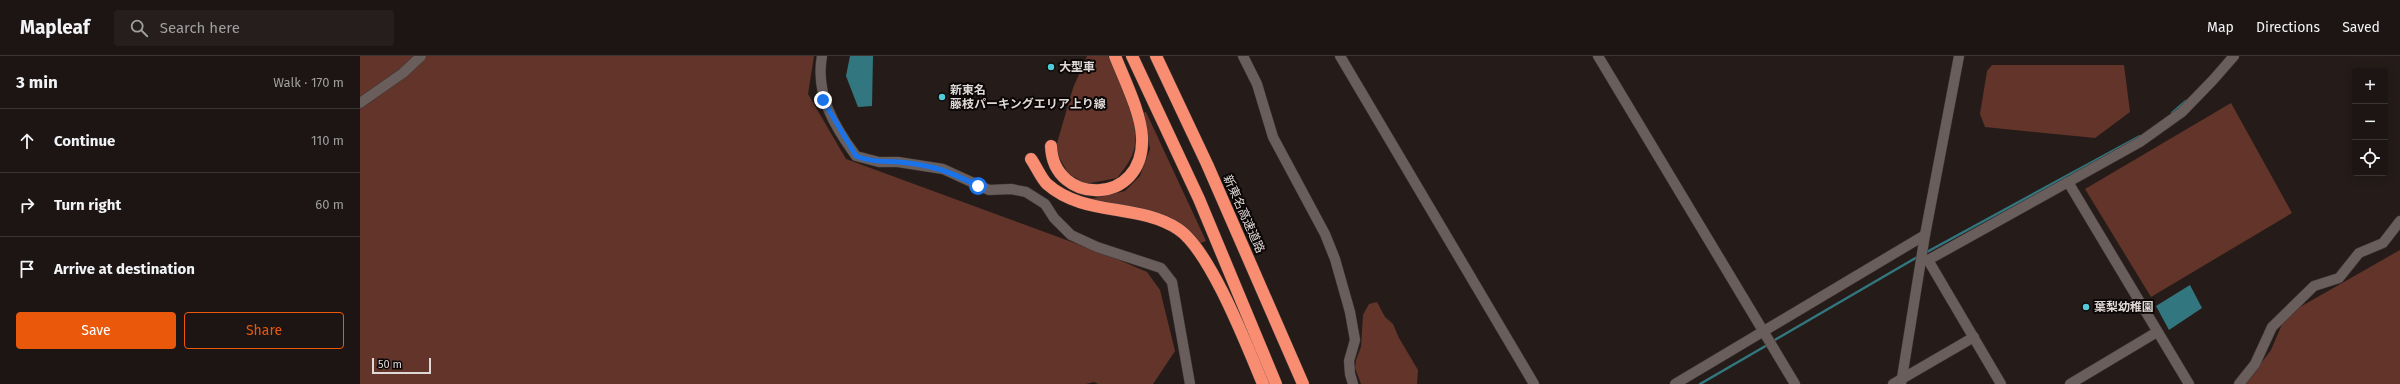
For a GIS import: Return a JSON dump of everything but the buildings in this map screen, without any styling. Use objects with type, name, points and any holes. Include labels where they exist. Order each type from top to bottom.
[{"type":"highway","points":[[1051,146],[1052,159],[1063,177],[1082,190],[1107,188],[1126,182],[1136,169],[1141,155],[1142,136],[1115,56]]},
{"type":"highway","points":[[1132,56],[1199,199],[1276,384]]},
{"type":"highway","name":"新東名高速道路","points":[[1156,56],[1207,164],[1303,384]]},
{"type":"highway","points":[[1031,159],[1047,184],[1075,202],[1155,219],[1177,228],[1191,240],[1234,318],[1263,384]]},
{"type":"street","points":[[360,103],[403,73],[421,56]]},
{"type":"street","points":[[822,56],[819,71],[823,100],[856,156],[879,162],[898,162],[943,169],[989,190],[1011,189],[1026,192],[1045,204],[1054,218],[1071,235],[1097,247],[1162,268],[1172,282],[1190,384]]},
{"type":"street","points":[[1243,56],[1257,84],[1273,137],[1325,234],[1335,259],[1350,312],[1356,340],[1349,361],[1350,374],[1353,384]]},
{"type":"street","points":[[1340,56],[1534,384]]},
{"type":"street","points":[[1598,56],[1795,384]]},
{"type":"street","points":[[1925,260],[2140,142],[2168,124],[2214,80],[2234,56]]},
{"type":"street","points":[[1898,382],[1925,260],[1925,235],[1959,57]]},
{"type":"street","points":[[2068,182],[2188,384]]},
{"type":"street","points":[[2239,384],[2255,364],[2272,327],[2314,286],[2339,278],[2359,254],[2383,243],[2400,221]]},
{"type":"street","points":[[1675,384],[1925,235]]},
{"type":"street","points":[[1925,260],[2002,384]]},
{"type":"street","points":[[2070,384],[2157,332]]},
{"type":"street","points":[[1898,382],[1974,338]]},
{"type":"shaded area","points":[[360,56],[814,56],[808,94],[846,159],[1110,256],[1147,272],[1160,290],[1175,351],[1153,384],[1098,384],[1094,382],[1086,384],[360,384]]},
{"type":"shaded area","points":[[1087,56],[1108,56],[1127,100],[1136,136],[1131,159],[1117,178],[1085,184],[1068,173],[1055,150],[1073,88]]},
{"type":"shaded area","points":[[1992,65],[2124,65],[2130,112],[2095,138],[1985,127],[1980,114],[1987,71]]},
{"type":"shaded area","points":[[2231,103],[2292,213],[2151,297],[2085,189]]},
{"type":"shaded area","points":[[1146,112],[1206,241],[1201,243],[1173,219],[1158,213],[1091,199],[1125,191],[1140,176],[1150,149],[1143,113]]},
{"type":"shaded area","points":[[2400,250],[2400,384],[2245,384],[2271,350],[2283,322],[2300,307]]},
{"type":"shaded area","points":[[1377,302],[1385,317],[1393,324],[1399,338],[1418,370],[1417,384],[1361,384],[1355,368],[1356,360],[1361,347],[1363,315],[1369,304]]},
{"type":"water","points":[[850,56],[873,56],[872,106],[858,107],[846,76]]},
{"type":"water","points":[[2190,285],[2202,308],[2169,330],[2156,306]]},
{"type":"waterway","points":[[2172,113],[2186,101]]},
{"type":"waterway","points":[[1925,253],[2140,136]]},
{"type":"waterway","points":[[1773,341],[1919,256]]},
{"type":"waterway","points":[[1700,384],[1769,344]]},
{"type":"place","name":"大型車","points":[[1051,67]]},
{"type":"place","name":"新東名 藤枝パーキングエリア上り線","points":[[942,97]]},
{"type":"place","name":"葉梨幼稚園","points":[[2086,307]]},
{"type":"route","points":[[823,100],[856,156],[879,162],[898,162],[943,169],[952,172],[978,186]]}]
